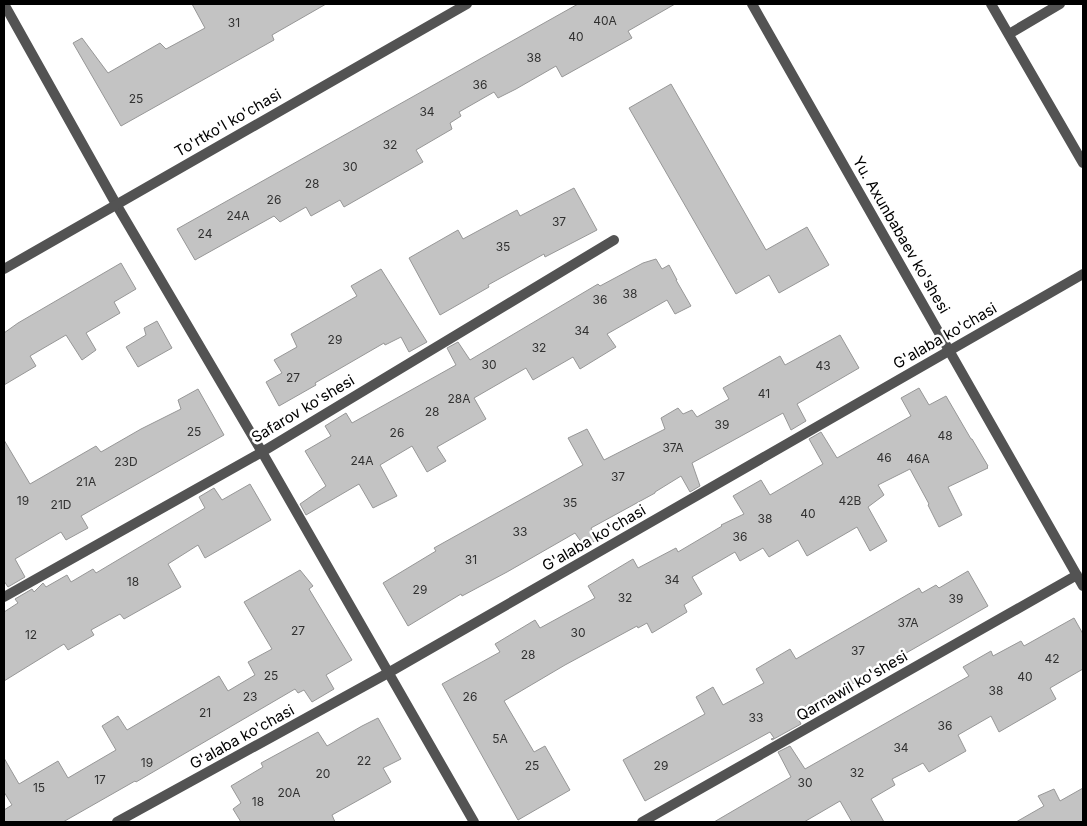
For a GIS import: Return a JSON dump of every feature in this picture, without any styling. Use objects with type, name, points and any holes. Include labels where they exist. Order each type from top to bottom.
[{"type":"street","points":[[4,4],[116,204],[262,452],[474,822]]},
{"type":"street","name":"To'rtko'l ko'chasi","points":[[4,268],[467,4]]},
{"type":"street","name":"Yu. Axunbabaev ko'shesi","points":[[752,4],[1083,586]]},
{"type":"street","points":[[991,4],[1083,163]]},
{"type":"street","points":[[1009,34],[1060,4]]},
{"type":"street","name":"Safarov ko'shesi","points":[[4,597],[262,452],[614,240]]},
{"type":"street","name":"G'alaba ko'chasi","points":[[117,822],[388,673],[1083,274]]},
{"type":"street","name":"Qarnawil ko'shesi","points":[[642,822],[1077,575]]},
{"type":"building","points":[[192,4],[326,4],[272,35],[274,40],[121,126],[73,43],[82,38],[108,73],[160,43],[166,49],[205,28]]},
{"type":"building","points":[[578,4],[675,4],[628,31],[632,38],[562,77],[556,66],[498,98],[494,92],[459,112],[461,116],[450,123],[452,129],[416,150],[423,162],[344,207],[340,200],[311,216],[306,207],[280,222],[274,216],[195,260],[177,229]]},
{"type":"building","points":[[671,84],[766,250],[807,227],[829,265],[779,293],[769,275],[736,294],[629,108]]},
{"type":"building","points":[[574,188],[597,230],[545,257],[544,254],[488,285],[489,287],[440,315],[409,258],[458,230],[463,239],[517,210],[520,216]]},
{"type":"building","points":[[656,259],[662,269],[669,265],[691,306],[675,314],[667,300],[607,334],[616,347],[580,369],[573,357],[533,380],[526,368],[474,398],[486,419],[437,447],[446,461],[427,472],[412,446],[380,465],[397,496],[373,508],[359,484],[306,515],[300,504],[326,486],[305,451],[331,436],[325,426],[346,413],[352,423],[456,365],[447,348],[458,342],[470,360],[598,284],[600,286],[643,263]]},
{"type":"building","points":[[121,263],[136,289],[114,302],[120,313],[86,333],[96,350],[82,360],[66,335],[30,356],[36,366],[4,385],[4,333]]},
{"type":"building","points":[[381,269],[427,342],[409,352],[401,337],[385,345],[384,343],[279,406],[266,382],[282,373],[274,360],[297,347],[291,334],[357,296],[351,286]]},
{"type":"building","points":[[157,321],[172,348],[138,367],[126,347],[146,335],[144,328]]},
{"type":"building","points":[[840,335],[859,368],[797,404],[806,421],[791,430],[783,413],[692,463],[700,486],[690,492],[681,476],[655,493],[591,528],[597,540],[584,546],[575,533],[507,572],[462,596],[461,594],[408,626],[383,583],[436,551],[434,548],[583,465],[568,438],[587,429],[604,460],[665,429],[661,418],[678,408],[683,414],[692,410],[697,417],[729,399],[723,388],[780,356],[785,365]]},
{"type":"building","points":[[919,388],[929,405],[946,396],[988,466],[988,468],[948,487],[962,515],[939,527],[910,469],[878,485],[884,495],[868,507],[887,541],[870,551],[857,527],[807,556],[798,540],[769,557],[763,548],[740,561],[735,552],[692,577],[702,594],[684,605],[687,612],[652,633],[647,623],[638,628],[637,626],[504,701],[534,752],[545,746],[570,790],[518,820],[442,684],[500,652],[495,644],[535,620],[540,628],[595,598],[588,586],[633,559],[638,568],[676,548],[678,552],[721,525],[744,514],[733,496],[761,480],[770,495],[823,464],[809,439],[821,432],[837,458],[911,416],[901,398]]},
{"type":"building","points":[[198,389],[224,435],[81,516],[88,528],[66,540],[61,532],[15,559],[25,577],[8,587],[4,581],[4,440],[30,484],[96,446],[101,452],[181,409],[178,400]]},
{"type":"building","points":[[250,484],[271,520],[205,558],[198,545],[168,564],[181,587],[124,619],[120,614],[91,630],[94,635],[68,650],[64,644],[4,681],[4,612],[18,603],[15,599],[32,589],[34,592],[43,583],[46,587],[67,575],[71,582],[93,569],[96,573],[205,508],[199,497],[214,488],[222,500]]},
{"type":"building","points":[[300,570],[313,586],[309,589],[352,660],[326,675],[334,689],[312,702],[304,690],[298,693],[295,689],[136,782],[63,822],[4,822],[4,810],[12,805],[4,792],[4,758],[19,784],[58,761],[68,778],[116,750],[102,726],[118,716],[127,730],[219,676],[228,691],[255,675],[248,662],[272,649],[244,602]]},
{"type":"building","points":[[968,571],[988,606],[847,687],[845,685],[795,712],[801,724],[772,740],[774,738],[770,732],[645,801],[623,760],[705,714],[696,697],[713,687],[723,705],[764,683],[756,669],[790,649],[796,659],[919,588],[922,593],[936,585],[939,588]]},
{"type":"building","points":[[1074,618],[1083,634],[1083,669],[1050,688],[1056,699],[999,732],[991,716],[958,735],[966,751],[929,772],[923,763],[892,779],[895,785],[871,799],[884,822],[852,822],[840,801],[804,822],[714,822],[791,777],[778,752],[790,746],[805,769],[969,676],[963,667],[991,651],[993,656],[1021,641],[1024,646]]},
{"type":"building","points":[[378,718],[401,759],[383,768],[391,782],[332,815],[335,822],[241,822],[233,809],[241,803],[231,786],[263,767],[261,763],[318,732],[327,746]]},
{"type":"building","points":[[1083,788],[1083,822],[1016,822],[1044,806],[1038,796],[1054,789],[1060,801]]}]
